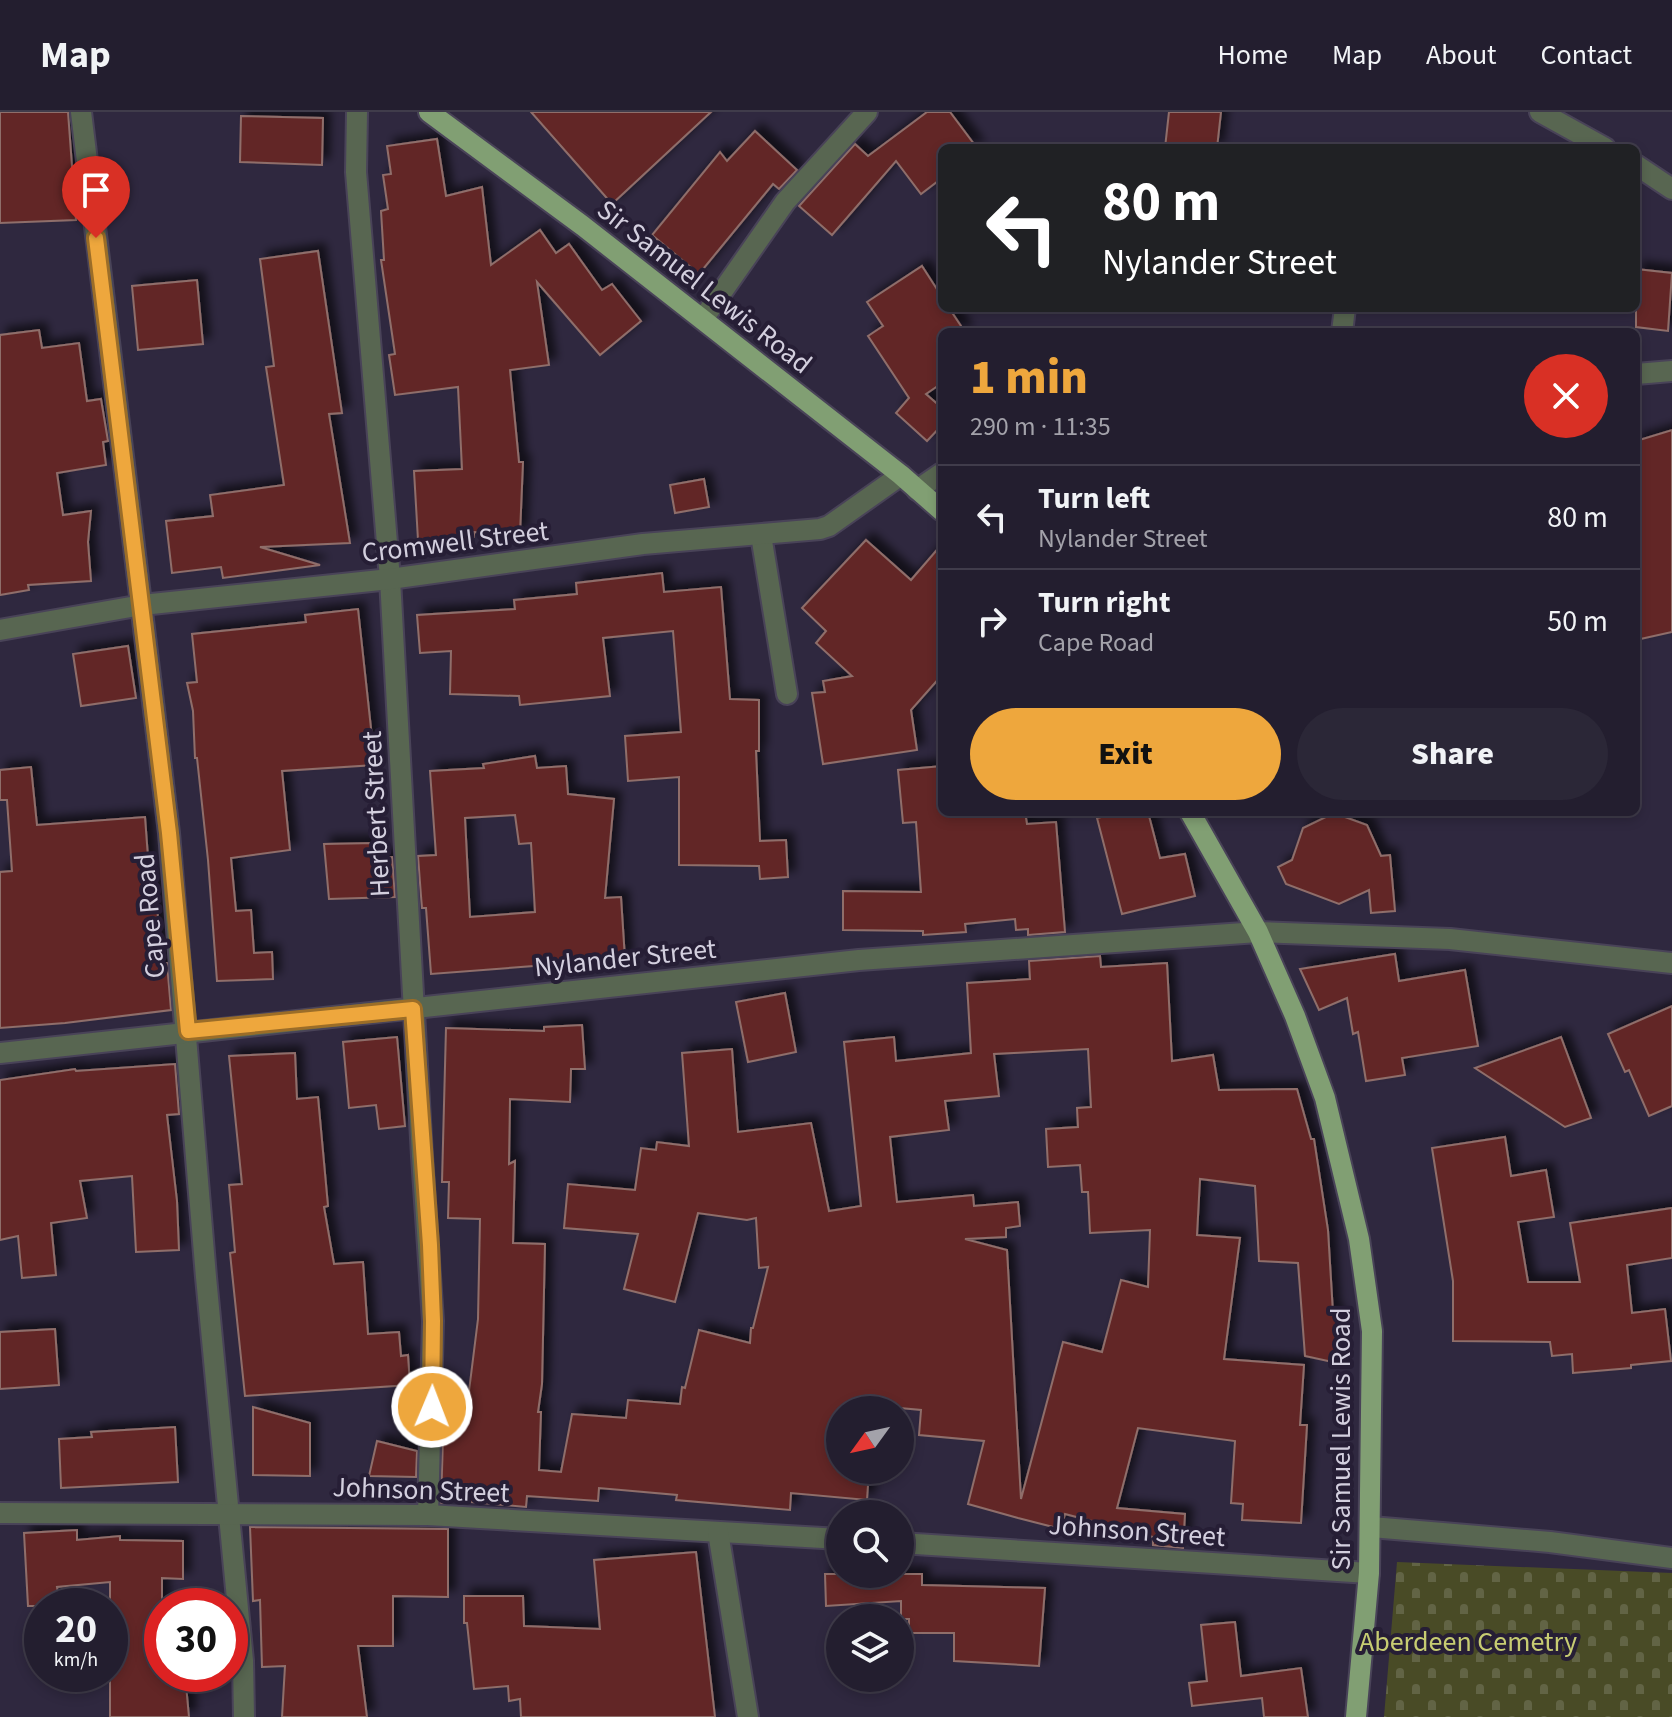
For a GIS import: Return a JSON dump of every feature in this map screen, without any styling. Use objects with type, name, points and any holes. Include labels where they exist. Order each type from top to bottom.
[{"type":"main road","name":"Sir Samuel Lewis Road","points":[[429,112],[703,319],[938,508]]},
{"type":"main road","name":"Sir Samuel Lewis Road","points":[[1192,816],[1258,932],[1295,1016],[1325,1098],[1359,1239],[1372,1331],[1371,1527],[1356,1717]]},
{"type":"street","name":"Cape Road","points":[[81,112],[169,833],[243,1661],[244,1717]]},
{"type":"street","name":"Herbert Street","points":[[357,112],[358,203],[390,579],[433,1321],[428,1515]]},
{"type":"street","points":[[703,319],[785,202],[867,112]]},
{"type":"street","points":[[1540,112],[1598,144]]},
{"type":"street","points":[[1640,168],[1672,189]]},
{"type":"street","points":[[1640,374],[1672,371]]},
{"type":"street","name":"Cromwell Street","points":[[0,630],[142,605],[390,579],[643,544],[761,535],[829,526],[901,475]]},
{"type":"street","points":[[917,490],[938,476]]},
{"type":"street","points":[[761,535],[787,694]]},
{"type":"street","name":"Nylander Street","points":[[0,1053],[859,960],[1258,932],[1450,939],[1672,963]]},
{"type":"street","name":"Johnson Street","points":[[0,1513],[428,1515],[826,1538]]},
{"type":"street","points":[[1371,1527],[1550,1542],[1672,1558]]},
{"type":"street","points":[[718,1532],[748,1717]]},
{"type":"street","name":"Johnson Street","points":[[914,1544],[1369,1573]]},
{"type":"green space","name":"Aberdeen Cemetry","points":[[1397,1562],[1672,1573],[1672,1717],[1384,1717]]},
{"type":"building","points":[[0,112],[68,112],[76,220],[0,223]]},
{"type":"building","points":[[531,112],[711,112],[612,204]]},
{"type":"building","points":[[927,112],[950,112],[974,144],[938,144],[938,181],[921,194],[896,161],[832,235],[799,206],[855,144],[868,156]]},
{"type":"building","points":[[1169,112],[1221,112],[1217,144],[1165,144]]},
{"type":"building","points":[[241,116],[323,118],[322,165],[240,162]]},
{"type":"building","points":[[755,131],[797,170],[779,189],[773,184],[699,274],[652,235],[720,152],[727,161]]},
{"type":"building","points":[[437,139],[446,196],[482,187],[491,265],[540,230],[556,253],[569,244],[602,290],[612,284],[641,321],[600,355],[537,282],[549,365],[510,370],[519,462],[523,462],[520,534],[474,532],[474,537],[418,540],[414,471],[462,469],[458,387],[395,395],[389,355],[395,354],[381,260],[384,260],[381,211],[388,209],[383,175],[391,174],[387,146]]},
{"type":"building","points":[[318,251],[342,413],[329,414],[350,543],[260,547],[320,565],[223,578],[221,567],[172,573],[166,521],[213,516],[210,495],[284,485],[266,367],[274,366],[260,259]]},
{"type":"building","points":[[922,266],[938,291],[938,312],[952,312],[962,328],[938,328],[938,386],[926,394],[938,404],[938,429],[927,441],[896,413],[909,398],[868,336],[883,326],[867,302]]},
{"type":"building","points":[[1640,269],[1672,273],[1668,331],[1636,327],[1636,312],[1640,312]]},
{"type":"building","points":[[197,280],[203,344],[138,350],[132,286]]},
{"type":"building","points":[[39,330],[42,348],[79,343],[87,401],[101,399],[108,441],[103,442],[106,465],[57,473],[63,515],[91,511],[88,542],[91,581],[28,585],[29,590],[0,595],[0,335]]},
{"type":"building","points":[[1672,430],[1672,632],[1640,639],[1640,440]]},
{"type":"building","points":[[704,479],[709,507],[675,513],[670,485]]},
{"type":"building","points":[[866,540],[911,580],[938,549],[938,680],[911,710],[917,750],[823,764],[812,693],[825,692],[823,681],[852,676],[816,643],[826,631],[802,608]]},
{"type":"building","points":[[662,573],[664,592],[721,587],[730,699],[759,700],[759,751],[756,751],[760,841],[786,840],[788,877],[760,879],[759,866],[679,865],[679,777],[628,781],[625,736],[681,732],[673,631],[603,638],[610,696],[520,705],[519,696],[450,694],[451,651],[420,653],[417,615],[515,609],[514,600],[577,594],[576,583]]},
{"type":"building","points":[[358,609],[375,765],[282,771],[290,850],[231,858],[236,911],[251,910],[254,953],[272,952],[273,979],[217,981],[193,711],[187,683],[197,682],[192,634],[306,622],[305,615]]},
{"type":"building","points":[[128,646],[136,698],[81,706],[73,654]]},
{"type":"building","points":[[535,756],[537,768],[566,766],[568,794],[614,799],[605,898],[621,897],[625,959],[431,974],[418,856],[436,855],[430,771],[484,768],[483,764]],"holes":[[[515,815],[519,844],[531,843],[535,912],[470,917],[465,818]]]},
{"type":"building","points":[[938,766],[938,816],[1026,816],[1027,824],[1056,822],[1065,932],[1028,935],[1028,929],[1016,930],[1015,919],[965,924],[966,932],[923,935],[923,931],[843,930],[843,891],[921,892],[916,822],[903,823],[898,770]]},
{"type":"building","points":[[31,767],[37,825],[145,817],[150,884],[155,884],[162,963],[167,963],[171,1010],[0,1028],[0,872],[12,871],[7,800],[0,800],[0,770]]},
{"type":"building","points":[[1149,816],[1160,858],[1185,854],[1195,896],[1122,914],[1097,818]]},
{"type":"building","points":[[1328,816],[1342,816],[1367,825],[1381,856],[1390,855],[1395,911],[1371,913],[1369,890],[1339,904],[1286,884],[1278,867],[1292,860],[1303,828]]},
{"type":"building","points":[[375,843],[375,858],[392,857],[395,897],[329,899],[324,844]]},
{"type":"building","points":[[1395,954],[1399,981],[1465,970],[1478,1046],[1402,1058],[1405,1075],[1366,1081],[1358,1032],[1353,1034],[1347,998],[1319,1010],[1300,969]]},
{"type":"building","points":[[1100,956],[1101,967],[1167,963],[1172,1061],[1213,1055],[1219,1090],[1297,1089],[1311,1139],[1314,1139],[1328,1230],[1333,1313],[1337,1313],[1337,1363],[1305,1356],[1298,1263],[1259,1261],[1255,1186],[1200,1179],[1197,1235],[1240,1238],[1224,1359],[1304,1365],[1300,1425],[1307,1425],[1301,1523],[1242,1520],[1243,1504],[1231,1503],[1235,1441],[1138,1428],[1117,1508],[1185,1514],[1183,1548],[1153,1545],[1153,1537],[1065,1514],[1061,1529],[968,1504],[984,1441],[919,1435],[921,1410],[914,1409],[914,1396],[826,1396],[826,1484],[868,1484],[867,1500],[791,1493],[790,1510],[676,1500],[677,1495],[599,1488],[598,1501],[527,1496],[526,1507],[448,1500],[448,1503],[441,1503],[444,1405],[467,1407],[478,1319],[480,1219],[448,1218],[449,1182],[442,1182],[446,1028],[544,1031],[544,1027],[582,1025],[585,1069],[571,1069],[570,1102],[510,1099],[509,1164],[515,1161],[513,1243],[545,1244],[542,1384],[538,1412],[541,1412],[539,1470],[561,1472],[572,1414],[626,1418],[628,1400],[680,1404],[699,1330],[750,1343],[751,1328],[768,1267],[759,1268],[756,1218],[747,1220],[698,1213],[675,1302],[624,1289],[638,1234],[564,1228],[568,1184],[635,1190],[641,1148],[656,1150],[657,1142],[689,1146],[682,1053],[732,1049],[738,1132],[811,1123],[829,1211],[861,1206],[844,1042],[894,1037],[896,1061],[971,1053],[967,983],[1030,979],[1029,961]],"holes":[[[1088,1049],[1091,1107],[1077,1108],[1078,1127],[1046,1129],[1048,1167],[1080,1165],[1082,1192],[1088,1192],[1090,1233],[1150,1230],[1148,1287],[1121,1280],[1102,1352],[1063,1342],[1021,1499],[1007,1250],[965,1239],[1006,1237],[1006,1228],[1020,1226],[1018,1202],[974,1206],[973,1195],[897,1202],[890,1137],[949,1130],[945,1101],[999,1096],[994,1054]]]},
{"type":"building","points":[[785,993],[796,1052],[748,1062],[736,1002]]},
{"type":"building","points":[[1672,1006],[1672,1106],[1649,1116],[1629,1070],[1625,1072],[1608,1034]]},
{"type":"building","points":[[397,1037],[405,1126],[379,1129],[376,1105],[349,1108],[343,1042]]},
{"type":"building","points":[[1561,1037],[1591,1118],[1565,1127],[1475,1068]]},
{"type":"building","points":[[295,1053],[297,1099],[318,1097],[328,1206],[324,1207],[334,1264],[363,1262],[368,1334],[399,1332],[401,1356],[408,1355],[410,1385],[245,1396],[230,1253],[235,1252],[229,1185],[242,1184],[229,1056]]},
{"type":"building","points":[[175,1064],[179,1114],[167,1115],[179,1250],[136,1252],[132,1176],[80,1181],[87,1218],[51,1223],[56,1275],[22,1278],[18,1236],[0,1240],[0,1080],[75,1069]]},
{"type":"building","points":[[1505,1137],[1511,1176],[1546,1170],[1554,1217],[1518,1222],[1528,1282],[1580,1282],[1570,1223],[1672,1208],[1672,1258],[1627,1265],[1632,1313],[1665,1309],[1671,1361],[1573,1373],[1572,1354],[1552,1356],[1550,1342],[1453,1341],[1453,1281],[1432,1148]]},
{"type":"building","points":[[55,1329],[59,1385],[0,1389],[0,1332]]},
{"type":"building","points":[[253,1407],[310,1423],[310,1476],[253,1475]]},
{"type":"building","points":[[175,1427],[178,1482],[61,1488],[59,1439],[92,1437],[91,1432]]},
{"type":"building","points":[[377,1441],[417,1451],[416,1477],[369,1476]]},
{"type":"building","points":[[250,1527],[448,1529],[448,1597],[393,1596],[393,1646],[358,1646],[367,1717],[282,1717],[285,1666],[262,1667],[260,1600],[253,1601]]},
{"type":"building","points":[[77,1530],[77,1540],[120,1536],[120,1540],[183,1541],[183,1579],[162,1578],[162,1588],[144,1588],[144,1692],[187,1692],[189,1717],[110,1717],[110,1692],[128,1692],[128,1588],[110,1588],[110,1582],[27,1588],[24,1533]]},
{"type":"building","points":[[696,1552],[715,1717],[521,1717],[520,1699],[509,1701],[508,1686],[474,1689],[467,1623],[464,1623],[464,1596],[523,1596],[524,1626],[600,1629],[594,1560]]},
{"type":"building","points":[[825,1574],[826,1588],[914,1588],[914,1574],[922,1574],[922,1585],[1045,1588],[1039,1666],[954,1661],[954,1633],[914,1633],[914,1604],[901,1604],[901,1601],[826,1606]]},
{"type":"building","points":[[1235,1622],[1241,1676],[1301,1668],[1308,1717],[1264,1717],[1262,1698],[1192,1706],[1189,1683],[1207,1681],[1201,1625]]},
{"type":"route","points":[[96,238],[169,833],[188,1031],[413,1009],[430,1245],[432,1407]]}]
